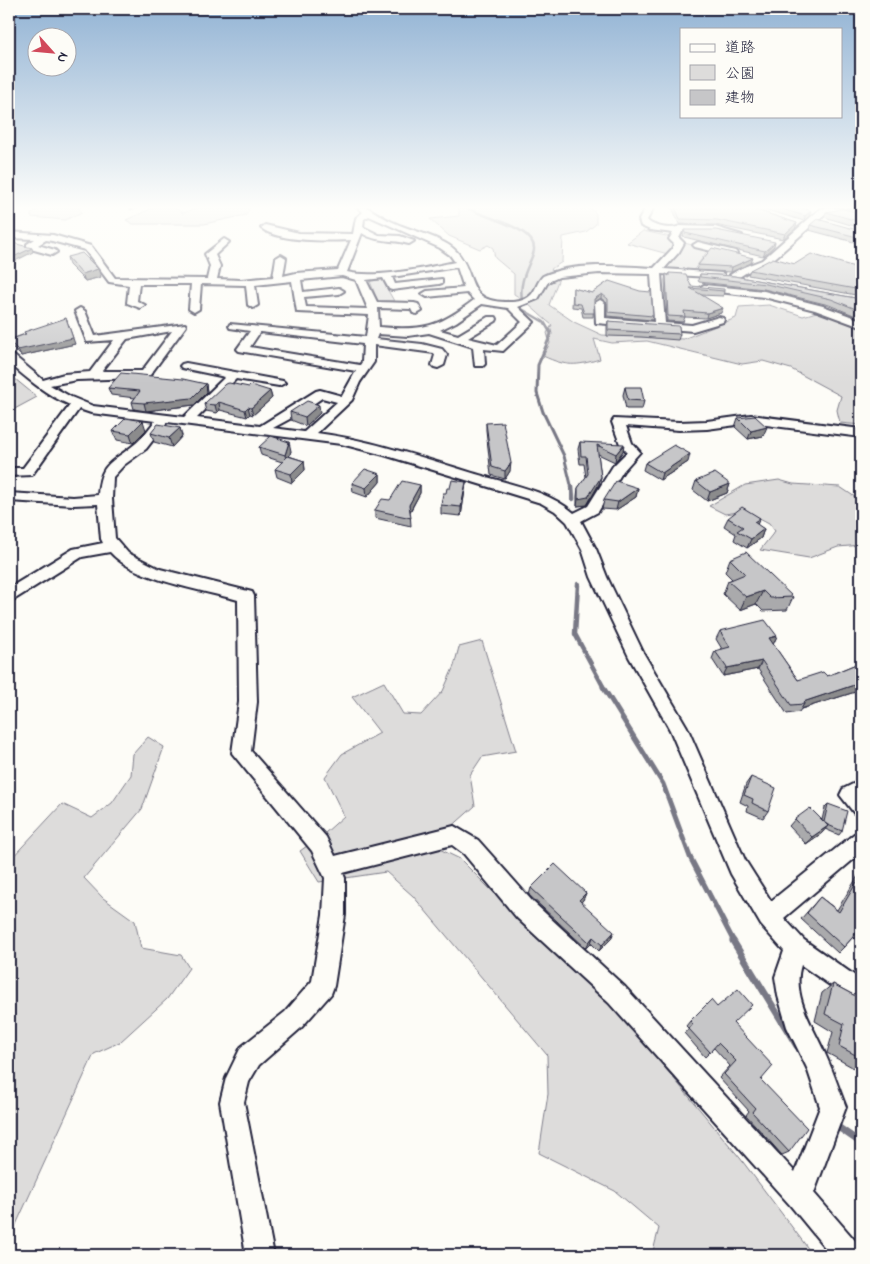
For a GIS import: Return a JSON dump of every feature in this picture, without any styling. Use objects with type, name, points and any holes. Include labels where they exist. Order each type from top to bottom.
[{"type":"street","points":[[101,266],[112,280],[134,282],[158,277],[210,282],[250,282],[342,273],[360,278],[449,266]]},
{"type":"street","points":[[210,282],[215,266]]},
{"type":"street","points":[[278,278],[280,266]]},
{"type":"street","points":[[342,273],[345,266]]},
{"type":"street","points":[[461,266],[472,295],[481,300],[496,304],[511,305],[533,298],[543,280],[560,274],[606,268],[734,277],[762,283]]},
{"type":"street","points":[[660,326],[656,272],[661,266]]},
{"type":"street","points":[[740,266],[748,268]]},
{"type":"street","points":[[734,277],[753,266]]},
{"type":"street","points":[[690,274],[692,287],[764,294],[819,308],[861,324]]},
{"type":"street","points":[[386,275],[392,287],[439,281]]},
{"type":"street","points":[[296,276],[301,310],[373,308],[403,305],[414,306],[417,311]]},
{"type":"street","points":[[308,436],[346,400],[354,382],[368,362],[366,348],[371,335],[373,308],[360,278]]},
{"type":"street","points":[[194,309],[196,281]]},
{"type":"street","points":[[134,282],[132,303],[140,306]]},
{"type":"street","points":[[250,282],[253,305]]},
{"type":"street","points":[[427,294],[470,290]]},
{"type":"street","points":[[299,295],[339,291]]},
{"type":"street","points":[[234,326],[371,335],[419,332],[450,321],[481,300]]},
{"type":"street","points":[[600,303],[600,321],[693,328],[719,320]]},
{"type":"street","points":[[428,330],[461,338],[478,346],[499,349],[529,322],[519,315],[511,305]]},
{"type":"street","points":[[41,384],[52,379],[94,374],[139,375],[146,373],[180,326],[91,340],[80,311]]},
{"type":"street","points":[[461,338],[492,320]]},
{"type":"street","points":[[257,329],[243,350],[364,369]]},
{"type":"street","points":[[371,335],[438,351],[441,355],[438,365]]},
{"type":"street","points":[[94,374],[123,336]]},
{"type":"street","points":[[478,346],[479,364]]},
{"type":"street","points":[[9,357],[59,397],[91,410],[163,420],[263,430],[362,444],[546,500],[560,508],[573,519],[589,548],[599,577],[637,657],[678,727],[738,867],[769,918],[796,948],[861,993]]},
{"type":"street","points":[[186,366],[279,384]]},
{"type":"street","points":[[186,422],[232,375]]},
{"type":"street","points":[[263,430],[270,422],[295,410],[320,394],[346,400]]},
{"type":"street","points":[[9,472],[27,472],[76,405]]},
{"type":"street","points":[[573,519],[593,509],[618,469],[634,452],[626,444],[618,422],[679,426],[707,425],[751,419],[861,433]]},
{"type":"street","points":[[163,420],[141,446],[110,470],[106,477],[105,499],[108,539],[123,557],[156,573],[246,596],[248,702],[241,753],[319,844],[335,878],[334,915],[323,986],[293,1020],[250,1056],[238,1078],[232,1102],[260,1255]]},
{"type":"street","points":[[9,497],[74,501],[105,499]]},
{"type":"street","points":[[9,596],[78,552],[114,546]]},
{"type":"street","points":[[861,788],[850,795],[861,807]]},
{"type":"street","points":[[330,867],[454,835],[471,847],[525,910],[617,995],[799,1196],[849,1255]]},
{"type":"street","points":[[769,918],[861,841]]},
{"type":"street","points":[[796,948],[786,978],[788,996],[833,1107],[799,1196]]},
{"type":"green space","points":[[504,266],[556,266],[551,269],[559,278],[549,305],[574,322],[602,335],[683,339],[736,318],[739,307],[769,305],[803,316],[820,311],[861,326],[861,425],[840,423],[837,410],[841,396],[791,369],[763,361],[742,364],[647,341],[612,343],[594,339],[600,359],[584,363],[565,364],[543,356],[550,343],[547,333],[552,325],[514,294],[514,274]]},
{"type":"green space","points":[[667,266],[697,266],[693,271]]},
{"type":"green space","points":[[382,280],[394,301],[378,302],[370,281]]},
{"type":"green space","points":[[9,374],[37,397],[9,412]]},
{"type":"green space","points":[[779,480],[793,484],[840,487],[861,501],[861,545],[838,547],[809,558],[760,550],[775,531],[769,523],[746,511],[725,514],[709,506],[745,485]]},
{"type":"green space","points":[[482,641],[516,751],[482,757],[470,775],[475,806],[431,845],[460,859],[525,924],[616,1009],[740,1158],[813,1255],[652,1255],[659,1228],[615,1191],[539,1153],[548,1094],[547,1055],[413,896],[386,872],[319,882],[300,851],[344,816],[325,777],[342,754],[380,733],[352,697],[384,682],[403,714],[421,715],[443,691],[454,666],[459,647]]},
{"type":"green space","points":[[148,737],[164,747],[142,809],[84,878],[103,898],[135,921],[141,948],[181,955],[189,968],[167,999],[120,1042],[94,1054],[9,1240],[9,861],[62,804],[92,818],[112,803],[131,775],[133,754]]},
{"type":"building","points":[[75,266],[95,266],[98,269],[82,274]]},
{"type":"building","points":[[758,266],[851,266],[861,268],[861,290],[750,270]]},
{"type":"building","points":[[669,273],[686,274],[691,286],[724,289],[724,291],[690,288],[723,308],[707,313],[684,311],[685,317],[668,316],[666,274],[669,276]]},
{"type":"building","points":[[700,274],[734,276],[861,299],[861,311],[831,299],[766,284],[700,277]]},
{"type":"building","points":[[609,281],[640,291],[651,292],[653,316],[608,312],[608,299],[602,294],[594,299],[594,313],[584,313],[581,304],[573,303],[573,288],[592,293]]},
{"type":"building","points":[[66,318],[73,338],[18,350],[9,341],[26,334],[24,332]]},
{"type":"building","points":[[608,321],[679,326],[680,334],[608,330]]},
{"type":"building","points":[[121,373],[183,379],[206,384],[192,398],[144,403],[132,402],[140,391],[108,388]]},
{"type":"building","points":[[225,384],[249,387],[251,385],[270,391],[251,408],[248,407],[245,410],[219,402],[215,405],[204,404]]},
{"type":"building","points":[[625,387],[641,387],[644,401],[628,400]]},
{"type":"building","points":[[307,401],[319,405],[305,417],[290,412]]},
{"type":"building","points":[[755,416],[767,427],[751,431],[738,418]]},
{"type":"building","points":[[126,418],[143,421],[130,434],[113,431]]},
{"type":"building","points":[[503,422],[511,463],[505,471],[492,467],[486,423]]},
{"type":"building","points":[[158,424],[180,428],[169,438],[151,433]]},
{"type":"building","points":[[271,436],[289,442],[285,455],[259,447]]},
{"type":"building","points":[[580,442],[624,444],[616,454],[597,445],[601,477],[588,497],[578,499],[578,488],[588,474],[586,456],[581,456]]},
{"type":"building","points":[[674,445],[690,454],[662,473],[645,463]]},
{"type":"building","points":[[288,456],[304,461],[291,474],[275,469]]},
{"type":"building","points":[[365,469],[380,474],[366,488],[352,483]]},
{"type":"building","points":[[715,473],[730,484],[710,492],[696,481]]},
{"type":"building","points":[[452,480],[466,482],[461,507],[441,505],[443,493],[446,493],[447,488],[450,488]]},
{"type":"building","points":[[402,481],[420,485],[409,505],[411,518],[375,510],[382,499],[390,500]]},
{"type":"building","points":[[616,481],[638,488],[618,502],[604,500]]},
{"type":"building","points":[[742,507],[760,518],[754,522],[764,529],[751,539],[737,531],[743,527],[728,518]]},
{"type":"building","points":[[746,552],[793,597],[770,598],[763,591],[746,597],[728,581],[745,574],[730,559]]},
{"type":"building","points":[[765,620],[777,636],[769,638],[798,680],[823,672],[827,676],[861,662],[861,684],[803,702],[804,704],[791,705],[762,661],[727,668],[715,651],[730,647],[720,631]]},
{"type":"building","points":[[751,777],[776,788],[768,811],[752,803],[753,799],[744,795]]},
{"type":"building","points":[[828,804],[847,811],[842,831],[824,822]]},
{"type":"building","points":[[810,808],[828,826],[812,837],[795,819]]},
{"type":"building","points":[[555,864],[586,893],[579,900],[614,932],[602,945],[593,937],[589,942],[531,888]]},
{"type":"building","points":[[861,875],[861,932],[859,930],[844,947],[807,913],[820,897],[839,912]]},
{"type":"building","points":[[833,984],[861,999],[861,1058],[839,1046],[844,1024],[825,1014]]},
{"type":"building","points":[[738,989],[752,1005],[733,1023],[773,1066],[761,1080],[807,1128],[789,1152],[752,1112],[755,1108],[724,1074],[736,1061],[718,1043],[710,1052],[689,1029],[693,1024],[690,1021],[711,1000],[717,1007]]},
{"type":"waterway","points":[[522,299],[523,282],[528,266]]},
{"type":"waterway","points":[[522,309],[544,322],[550,332]]},
{"type":"waterway","points":[[550,330],[551,334],[538,365],[537,393],[543,412],[564,456],[572,489]]},
{"type":"waterway","points":[[572,487],[573,499]]},
{"type":"waterway","points":[[578,584],[575,634],[604,688]]},
{"type":"waterway","points":[[603,687],[663,784],[690,857],[734,942]]},
{"type":"waterway","points":[[733,941],[797,1046]]},
{"type":"waterway","points":[[838,1127],[861,1143]]}]
